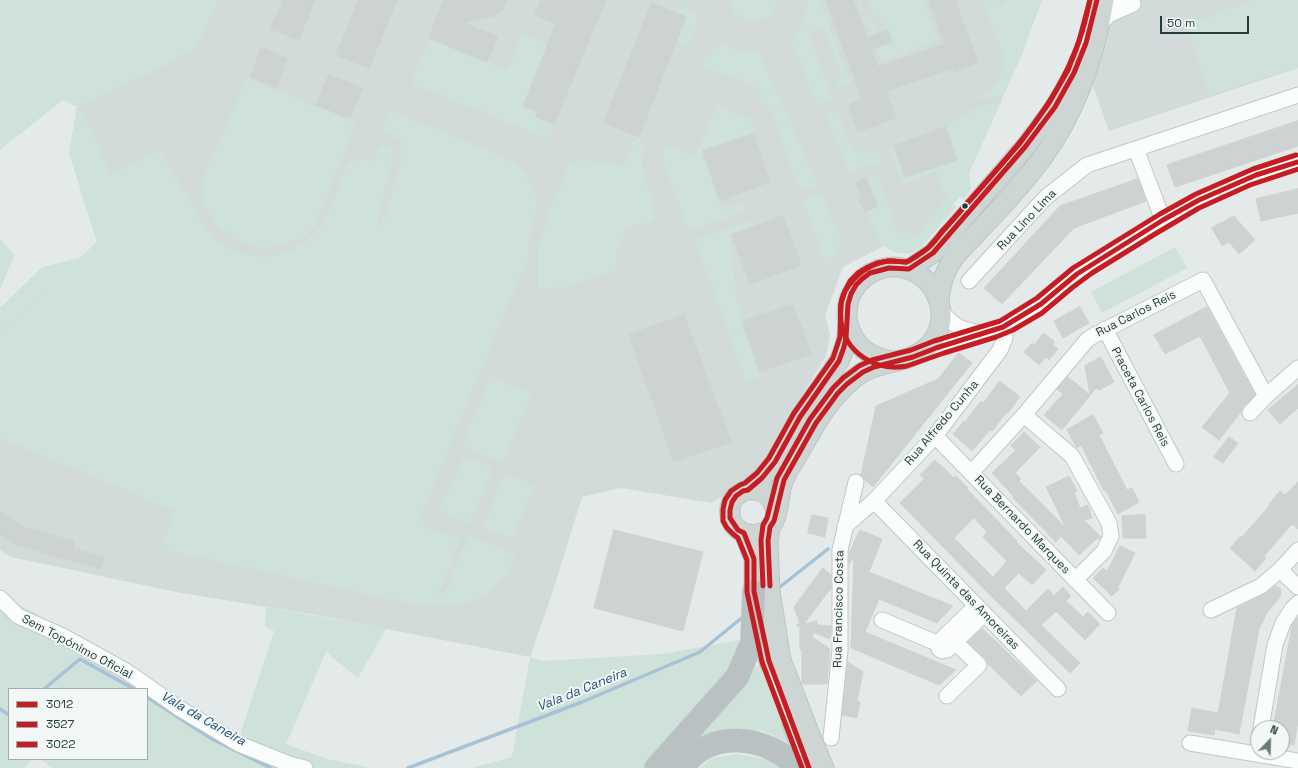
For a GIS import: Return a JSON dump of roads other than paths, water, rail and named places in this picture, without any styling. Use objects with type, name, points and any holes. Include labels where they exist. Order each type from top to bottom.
[{"type":"highway","points":[[656,768],[737,677],[752,643],[754,591]]},
{"type":"highway","points":[[682,768],[685,763],[698,752],[712,745],[730,741],[748,741],[766,746],[782,753],[798,768]]},
{"type":"main road","points":[[909,269],[933,253],[1041,127],[1064,92],[1074,73],[1086,42],[1097,0]]},
{"type":"main road","points":[[824,768],[781,660],[770,591],[768,541],[784,480],[816,423],[838,393],[856,377],[874,367],[913,357],[928,346],[934,338],[940,325],[941,287],[945,272],[949,265],[956,255],[1015,192],[1043,157],[1064,124],[1082,86],[1099,25],[1104,0]]},
{"type":"main road","points":[[748,490],[762,478],[776,462],[800,417],[843,354],[846,343],[848,303],[851,294],[861,280],[868,274],[884,268],[901,267],[909,269],[924,277],[931,284],[936,292],[940,306]]},
{"type":"main road","points":[[847,322],[850,331],[860,346],[867,353],[885,360],[894,361]]},
{"type":"main road","points":[[759,490],[766,493],[772,499],[775,506],[773,520],[765,532],[751,535],[744,533],[738,530],[730,518],[732,502],[736,496],[743,491],[759,490]]},
{"type":"main road","points":[[744,533],[754,559],[754,591],[769,661],[809,768]]},
{"type":"street","points":[[1117,0],[1124,3],[1139,2]]},
{"type":"street","points":[[1099,25],[1110,14],[1139,2]]},
{"type":"street","name":"Rua Lino Lima","points":[[969,281],[1045,198],[1087,165],[1298,95]]},
{"type":"street","points":[[1136,149],[1163,220]]},
{"type":"street","points":[[913,357],[936,348],[1003,327],[1030,312],[1077,274],[1163,220],[1199,200],[1223,189],[1256,175],[1298,162]]},
{"type":"street","name":"Rua Carlos Reis","points":[[971,473],[1024,415],[1087,340],[1104,329],[1203,280],[1266,396]]},
{"type":"street","points":[[940,306],[952,324],[959,328],[983,333]]},
{"type":"street","name":"Rua Alfredo Cunha","points":[[845,526],[874,501],[935,436],[1000,350],[1005,338],[1003,327]]},
{"type":"street","name":"Praceta Carlos Reis","points":[[1104,329],[1176,464]]},
{"type":"street","points":[[1250,413],[1266,396],[1298,368]]},
{"type":"street","points":[[1024,415],[1072,456],[1109,523],[1111,536],[1104,551],[1075,580]]},
{"type":"street","name":"Rua Bernardo Marques","points":[[935,436],[1108,613]]},
{"type":"street","name":"Rua Francisco Costa","points":[[831,738],[840,650],[840,550],[856,482]]},
{"type":"street","name":"Rua Quinta das Amoreiras","points":[[874,501],[1058,688]]},
{"type":"street","points":[[1210,610],[1261,586],[1280,570],[1298,550]]},
{"type":"street","points":[[1280,570],[1298,588]]},
{"type":"street","name":"Sem Topónimo Oficial","points":[[0,598],[18,616],[63,636],[126,671],[180,708],[239,744],[289,764],[306,768]]},
{"type":"street","points":[[1262,720],[1274,645],[1283,623],[1298,603]]},
{"type":"street","points":[[882,620],[938,644],[939,649],[942,651],[947,650],[956,642],[980,610]]},
{"type":"street","points":[[938,644],[942,639],[980,610]]},
{"type":"street","points":[[947,696],[979,665],[956,642]]},
{"type":"street","points":[[1190,743],[1250,750]]},
{"type":"waterway","name":"Vala da Caneira","points":[[776,590],[828,549]]},
{"type":"waterway","name":"Vala da Caneira","points":[[408,768],[582,702],[700,652],[744,616]]},
{"type":"waterway","name":"Vala da Caneira","points":[[45,688],[80,659],[132,688]]},
{"type":"waterway","name":"Vala da Caneira","points":[[148,698],[212,739],[271,768]]},
{"type":"waterway","name":"Vala da Caneira","points":[[0,709],[8,714]]}]
